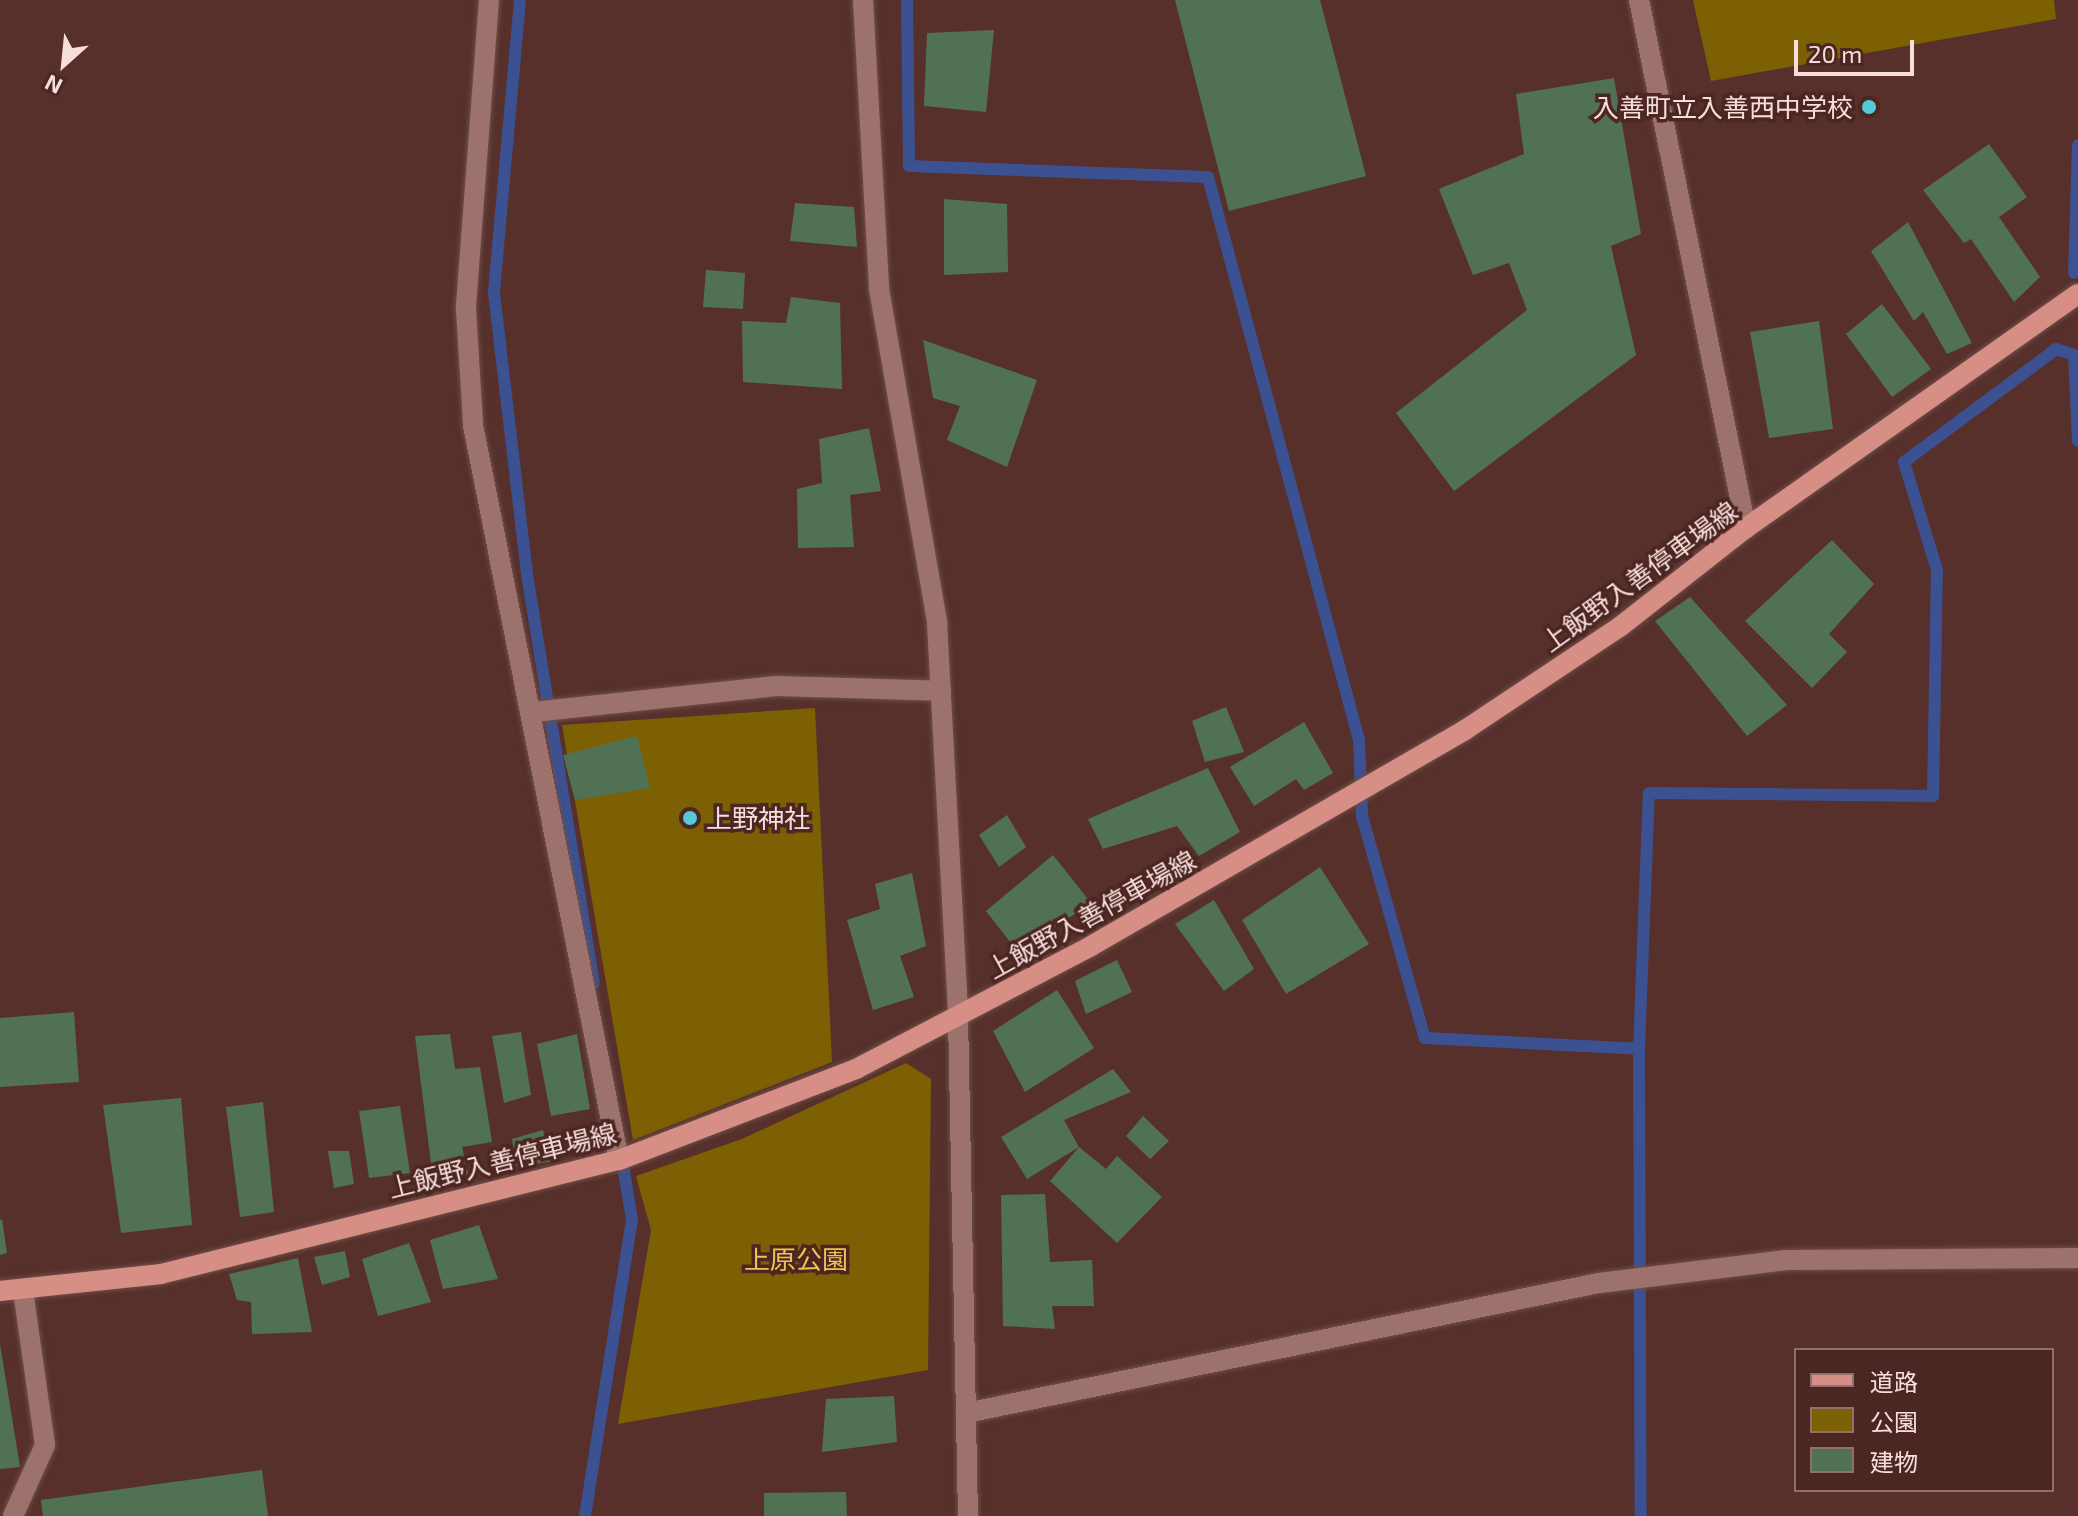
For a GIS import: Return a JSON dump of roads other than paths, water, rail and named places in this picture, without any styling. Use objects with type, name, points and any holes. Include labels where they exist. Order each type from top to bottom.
[{"type":"main road","name":"上飯野入善停車場線","points":[[0,1291],[23,1291],[161,1274],[619,1160],[856,1069],[958,1015],[1465,730],[1621,626],[1746,528],[2078,294]]},
{"type":"street","points":[[489,0],[466,309],[472,396],[619,1160]]},
{"type":"street","points":[[863,0],[879,289],[937,623],[958,1015],[968,1516]]},
{"type":"street","points":[[1639,0],[1746,528]]},
{"type":"street","points":[[533,712],[777,686],[941,691]]},
{"type":"street","points":[[966,1413],[1599,1283],[1787,1260],[2078,1258]]},
{"type":"street","points":[[13,1516],[45,1445],[23,1291]]},
{"type":"waterway","points":[[520,0],[494,293],[527,575],[594,984]]},
{"type":"waterway","points":[[907,0],[909,166],[1208,177],[1359,740],[1362,816],[1425,1038],[1639,1049],[1641,1516]]},
{"type":"waterway","points":[[2074,273],[2078,145]]},
{"type":"waterway","points":[[1639,1049],[1649,793],[1933,796],[1937,570],[1904,462],[2056,349],[2074,355],[2078,441]]},
{"type":"waterway","points":[[585,1516],[632,1220],[621,1153]]},
{"type":"place","name":"入善町立入善西中学校","points":[[1869,107]]},
{"type":"place","name":"上野神社","points":[[690,818]]},
{"type":"park label","name":"上原公園","points":[[796,1259]]}]
